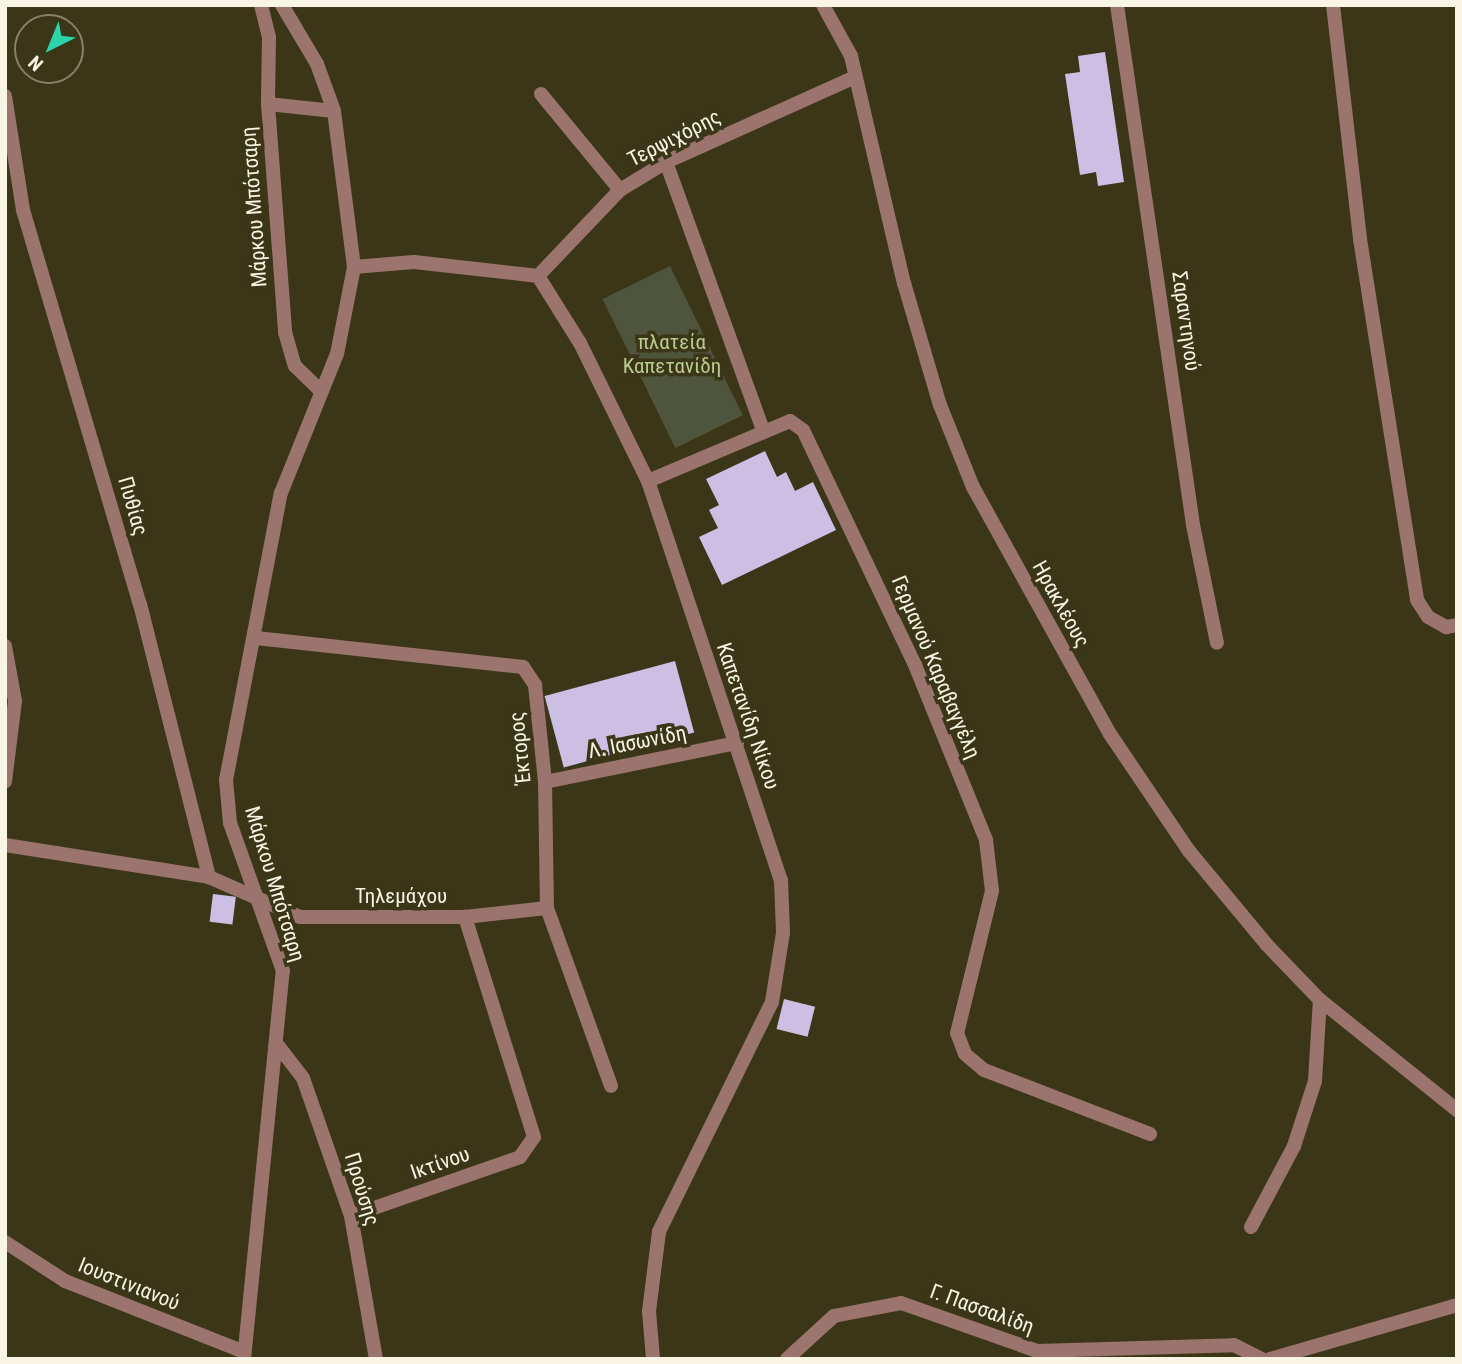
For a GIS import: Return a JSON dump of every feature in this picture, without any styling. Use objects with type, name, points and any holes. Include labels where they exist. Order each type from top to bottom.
[{"type":"street","name":"Μάρκου Μπότσαρη","points":[[261,5],[269,37],[268,104],[289,354],[322,392]]},
{"type":"street","name":"Μάρκου Μπότσαρη","points":[[244,1355],[283,971],[230,823],[226,780],[256,638],[281,493],[337,354],[354,267],[334,111],[317,64],[282,5]]},
{"type":"street","name":"Ηρακλέους","points":[[823,5],[851,56],[907,295],[940,405],[973,487],[1110,734],[1167,819],[1258,936],[1320,1000],[1457,1110]]},
{"type":"street","name":"Σαραντηνού","points":[[1117,5],[1193,525],[1217,643]]},
{"type":"street","points":[[1334,5],[1360,239],[1417,600],[1428,617],[1446,627],[1457,625]]},
{"type":"street","name":"Τερψιχόρης","points":[[538,276],[620,190],[666,162],[855,77]]},
{"type":"street","points":[[541,94],[620,190]]},
{"type":"street","name":"Πυθίας","points":[[5,96],[23,210],[139,604],[209,877]]},
{"type":"street","points":[[268,104],[334,111]]},
{"type":"street","points":[[648,481],[764,432],[666,162]]},
{"type":"street","points":[[354,267],[414,262],[538,276]]},
{"type":"street","name":"Καπετανίδη Νίκου","points":[[538,276],[580,344],[648,481],[781,880],[783,933],[772,1002],[659,1232],[649,1311],[653,1359]]},
{"type":"street","name":"Γερμανού Καραβαγγέλη","points":[[764,432],[790,421],[813,446],[915,665],[986,840],[992,891],[957,1033],[965,1054],[984,1070],[1150,1134]]},
{"type":"street","name":"Έκτορος","points":[[256,638],[523,667],[534,685],[545,782],[547,908],[611,1086]]},
{"type":"street","points":[[5,646],[10,702],[5,781]]},
{"type":"street","name":"Λ. Ιασωνίδη","points":[[545,782],[737,744]]},
{"type":"street","points":[[5,845],[209,877],[258,899]]},
{"type":"street","name":"Τηλεμάχου","points":[[258,899],[300,917],[465,917],[547,908]]},
{"type":"street","name":"Ικτίνου","points":[[351,1216],[520,1157],[534,1137],[465,917]]},
{"type":"street","points":[[1251,1227],[1294,1146],[1315,1081],[1320,1000]]},
{"type":"street","name":"Προύσης","points":[[276,1043],[303,1077],[351,1216],[376,1359]]},
{"type":"street","name":"Ιουστινιανού","points":[[5,1242],[65,1281],[244,1355]]},
{"type":"street","name":"Γ. Πασσαλίδη","points":[[787,1359],[834,1316],[901,1303],[1037,1352],[1234,1345],[1262,1359]]},
{"type":"street","points":[[1270,1359],[1457,1305]]},
{"type":"green space","name":"πλατεία Καπετανίδη","points":[[670,266],[743,415],[675,448],[603,299]]},
{"type":"building","points":[[1105,52],[1124,182],[1098,186],[1096,172],[1080,175],[1065,74],[1080,72],[1078,56]]},
{"type":"building","points":[[765,451],[777,477],[786,472],[795,491],[813,482],[836,530],[722,585],[699,537],[718,528],[709,510],[719,505],[706,479]]},
{"type":"building","points":[[675,661],[694,732],[564,767],[545,696]]},
{"type":"building","points":[[213,894],[236,897],[232,925],[210,922]]},
{"type":"building","points":[[784,999],[815,1007],[808,1037],[777,1029]]}]
